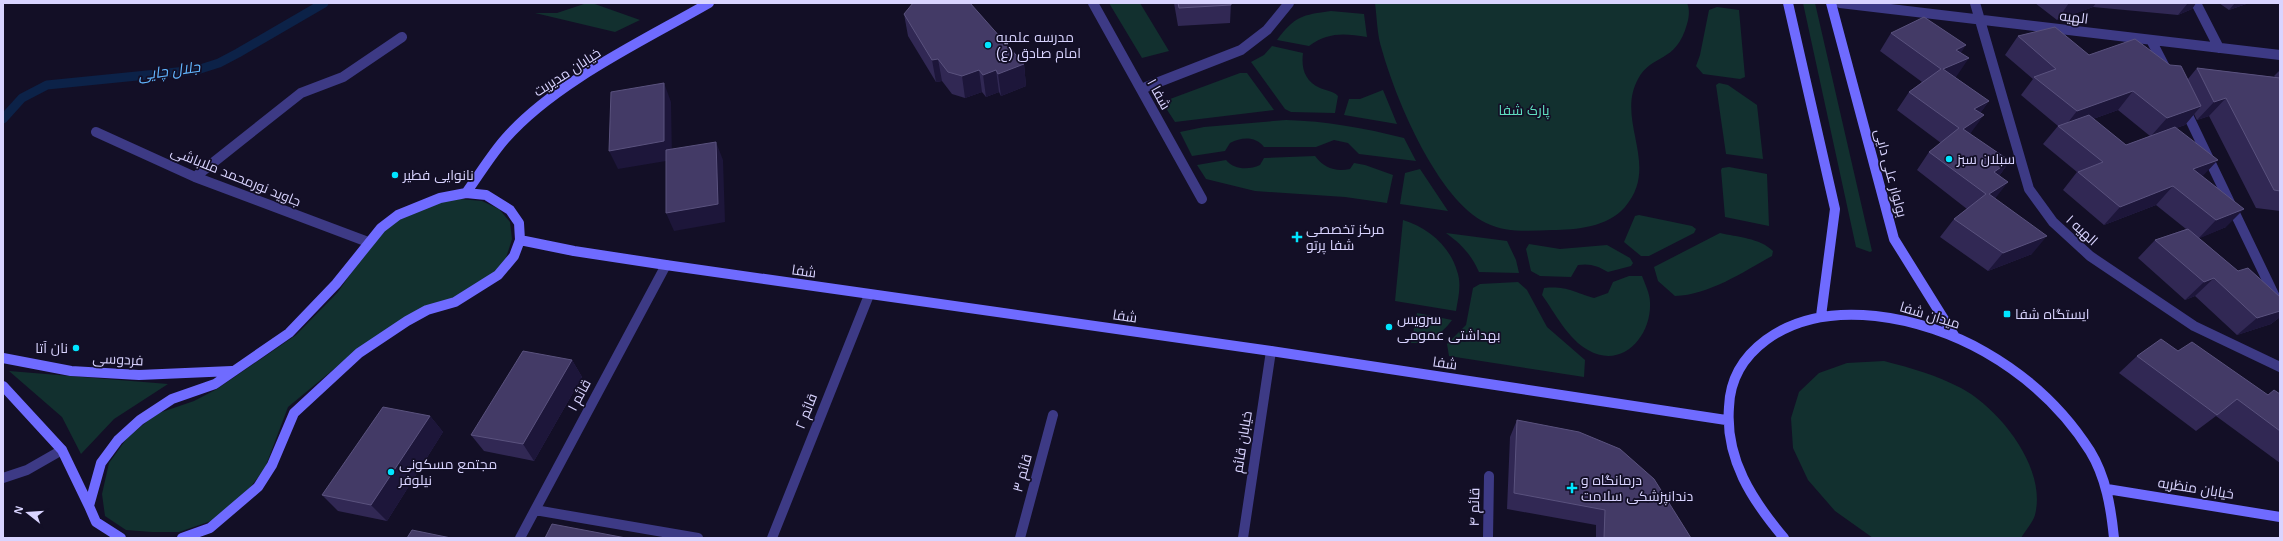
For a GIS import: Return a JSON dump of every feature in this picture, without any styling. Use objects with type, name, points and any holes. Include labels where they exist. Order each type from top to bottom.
[{"type":"street","name":"خیابان مدیریت","points":[[466,193],[505,139],[536,109],[570,83],[709,3]]},
{"type":"street","name":"شفا ۱","points":[[1093,3],[1202,199]]},
{"type":"street","points":[[1141,89],[1241,50],[1268,30],[1289,3]]},
{"type":"street","points":[[1788,3],[1835,208],[1821,316]]},
{"type":"street","name":"بولوار علی دایی","points":[[1831,3],[1894,239],[1955,337]]},
{"type":"street","name":"الهیه","points":[[1840,3],[2280,55]]},
{"type":"street","name":"الهیه ۱","points":[[1975,3],[2029,189],[2053,222],[2090,256],[2194,326],[2280,366]]},
{"type":"street","points":[[2196,3],[2219,48]]},
{"type":"street","points":[[195,177],[301,93],[343,77],[402,37]]},
{"type":"street","points":[[2151,40],[2168,75]]},
{"type":"street","points":[[2178,96],[2280,307]]},
{"type":"street","name":"جاوید نورمحمد ملاباشی","points":[[96,132],[195,177],[368,242]]},
{"type":"street","points":[[89,506],[101,463],[118,440],[153,410],[172,399],[215,384],[289,333],[336,284],[368,242],[381,228],[398,215],[416,206],[440,198],[466,193],[486,195],[498,201],[510,210],[519,223],[520,240],[514,256],[498,275],[455,302],[427,310],[407,321],[359,353],[298,407],[284,432],[266,476],[240,504],[209,533],[182,538]]},
{"type":"street","name":"شفا","points":[[520,240],[574,251],[666,265],[1271,351],[1726,420]]},
{"type":"street","name":"قائم ۱","points":[[520,538],[666,265]]},
{"type":"street","name":"قائم ۲","points":[[772,538],[869,295]]},
{"type":"street","name":"میدان شفا","points":[[1784,538],[1765,517],[1744,484],[1731,451],[1726,420],[1731,381],[1751,350],[1781,328],[1821,316],[1863,314],[1908,321],[1955,337],[1995,358],[2033,385],[2065,416],[2091,452],[2108,489],[2114,538]]},
{"type":"street","name":"خیابان قائم","points":[[1243,538],[1271,351]]},
{"type":"street","name":"فردوسی","points":[[3,358],[71,371],[139,375],[232,372]]},
{"type":"street","points":[[3,386],[62,450],[96,522],[112,534],[121,538]]},
{"type":"street","name":"قائم ۳","points":[[1020,538],[1053,415]]},
{"type":"street","points":[[3,478],[27,470],[62,450]]},
{"type":"street","name":"قائم ۴","points":[[1488,538],[1489,476]]},
{"type":"street","name":"خیابان منظریه","points":[[2108,489],[2280,517]]},
{"type":"street","points":[[535,510],[698,538]]},
{"type":"green space","points":[[587,3],[592,3],[640,20],[615,32],[535,13],[557,13]]},
{"type":"green space","points":[[1109,3],[1140,3],[1169,51],[1142,58]]},
{"type":"green space","name":"پارک شفا","points":[[1375,3],[1687,3],[1689,8],[1689,16],[1682,37],[1677,46],[1644,71],[1638,79],[1632,95],[1631,111],[1639,159],[1639,175],[1635,191],[1625,207],[1610,219],[1591,226],[1571,229],[1535,231],[1518,231],[1494,226],[1486,223],[1468,211],[1451,193],[1436,171],[1421,147],[1408,121],[1397,95],[1380,44]]},
{"type":"green space","points":[[1803,3],[1815,3],[1872,251],[1870,252],[1856,247]]},
{"type":"green space","points":[[1717,7],[1739,10],[1745,77],[1740,79],[1703,74],[1696,66],[1700,55],[1709,10]]},
{"type":"green space","points":[[1331,11],[1364,14],[1367,37],[1344,34],[1336,35],[1323,38],[1309,46],[1277,40],[1294,21],[1313,14]]},
{"type":"green space","points":[[1272,46],[1303,53],[1305,74],[1311,82],[1338,96],[1335,113],[1291,112],[1285,109],[1251,62],[1264,55]]},
{"type":"green space","points":[[1240,73],[1247,73],[1274,110],[1175,122],[1162,102]]},
{"type":"green space","points":[[1719,83],[1728,85],[1757,105],[1763,159],[1726,154],[1716,85]]},
{"type":"green space","points":[[1383,90],[1397,124],[1344,115],[1349,99],[1360,99]]},
{"type":"green space","points":[[1286,120],[1345,126],[1404,138],[1416,161],[1359,154],[1348,143],[1334,140],[1316,147],[1264,147],[1252,139],[1244,139],[1230,143],[1225,151],[1192,156],[1180,132],[1204,127]]},
{"type":"green space","points":[[1315,156],[1322,164],[1330,168],[1339,170],[1350,169],[1354,163],[1365,165],[1393,175],[1387,203],[1345,197],[1255,191],[1206,179],[1197,165],[1226,160],[1233,166],[1251,168],[1260,165],[1264,158]]},
{"type":"green space","points":[[1729,167],[1767,174],[1769,226],[1725,217],[1721,170],[1722,168]]},
{"type":"green space","points":[[1420,169],[1448,211],[1400,204],[1405,173]]},
{"type":"green space","points":[[460,199],[482,201],[499,209],[510,222],[512,239],[506,258],[492,276],[464,294],[357,350],[288,407],[265,468],[246,493],[214,520],[179,532],[152,532],[126,530],[105,516],[102,494],[109,463],[127,438],[156,414],[194,401],[217,389],[296,335],[338,292],[374,240],[390,224],[435,202]]},
{"type":"green space","points":[[1639,215],[1692,226],[1696,229],[1694,233],[1649,256],[1641,256],[1624,242],[1635,216]]},
{"type":"green space","points":[[1403,220],[1421,227],[1436,239],[1449,253],[1454,262],[1459,281],[1456,311],[1395,301]]},
{"type":"green space","points":[[1446,233],[1507,241],[1516,260],[1519,273],[1479,272],[1473,260],[1465,250]]},
{"type":"green space","points":[[1720,233],[1762,243],[1773,251],[1772,256],[1725,282],[1688,295],[1675,296],[1658,281],[1654,267]]},
{"type":"green space","points":[[1529,244],[1560,249],[1607,245],[1630,258],[1633,263],[1631,266],[1608,272],[1601,268],[1586,264],[1578,265],[1571,277],[1540,276],[1531,271],[1526,249]]},
{"type":"green space","points":[[1629,276],[1642,276],[1649,296],[1649,315],[1646,327],[1632,346],[1623,353],[1612,356],[1601,355],[1588,350],[1574,339],[1562,325],[1542,295],[1544,288],[1559,288],[1594,298],[1608,293],[1613,282]]},
{"type":"green space","points":[[1518,282],[1527,290],[1547,327],[1585,360],[1584,377],[1449,356],[1447,344],[1466,325],[1473,288],[1480,284]]},
{"type":"green space","points":[[1417,313],[1452,320],[1440,333],[1429,340],[1411,343]]},
{"type":"green space","points":[[1884,361],[1923,372],[1961,388],[1991,410],[2005,425],[2027,460],[2034,478],[2037,497],[2034,518],[2021,538],[1873,538],[1835,511],[1808,480],[1793,448],[1791,418],[1799,392],[1819,373],[1847,363]]},
{"type":"green space","points":[[9,371],[168,384],[114,419],[81,454],[62,417]]},
{"type":"building","points":[[913,3],[970,3],[1024,64],[998,74],[996,70],[983,75],[979,70],[962,76],[948,72],[938,59],[932,60],[904,14]]},
{"type":"building","points":[[1178,3],[1231,3],[1231,5],[1179,8]]},
{"type":"building","points":[[1924,17],[1966,45],[1956,50],[1969,58],[1943,69],[1989,101],[1974,109],[1984,115],[1963,129],[2010,161],[1994,172],[2008,182],[1989,194],[2047,236],[2003,253],[1954,219],[1986,194],[1929,152],[1959,128],[1909,92],[1941,69],[1891,33]]},
{"type":"building","points":[[2055,27],[2089,55],[2135,39],[2170,65],[2181,66],[2201,106],[2167,118],[2133,91],[2077,111],[2034,77],[2056,69],[2018,36]]},
{"type":"building","points":[[2197,68],[2280,78],[2280,191],[2274,190],[2226,98],[2214,102]]},
{"type":"building","points":[[664,83],[664,141],[609,151],[611,92]]},
{"type":"building","points":[[2089,115],[2126,145],[2175,127],[2218,160],[2193,169],[2244,209],[2216,220],[2173,186],[2120,207],[2078,172],[2103,162],[2058,126]]},
{"type":"building","points":[[716,142],[718,204],[666,213],[666,150]]},
{"type":"building","points":[[2188,229],[2238,271],[2248,268],[2280,297],[2280,311],[2257,318],[2214,278],[2204,282],[2155,240]]},
{"type":"building","points":[[2161,339],[2178,351],[2192,342],[2268,395],[2274,390],[2280,394],[2280,431],[2237,399],[2217,415],[2137,356]]},
{"type":"building","points":[[523,351],[572,360],[523,444],[471,435]]},
{"type":"building","points":[[383,407],[430,416],[371,505],[322,495]]},
{"type":"building","name":"درمانگاه و دندانپزشکی سلامت","points":[[1517,420],[1579,432],[1620,449],[1654,479],[1691,538],[1604,538],[1605,510],[1514,493]]},
{"type":"building","points":[[552,524],[626,538],[545,538]]},
{"type":"building","points":[[412,530],[451,538],[407,538]]},
{"type":"waterway","name":"جلال چایی","points":[[3,119],[22,98],[47,85],[197,70],[219,63],[324,3]]},
{"type":"place","name":"مدرسه علمیه امام صادق (ع)","points":[[988,45]]},
{"type":"place","name":"سبلان سبز","points":[[1949,159]]},
{"type":"place","name":"نانوایی فطیر","points":[[395,175]]},
{"type":"place","name":"مرکز تخصصی شفا پرتو","points":[[1297,237]]},
{"type":"place","name":"ایستگاه شفا","points":[[2007,314]]},
{"type":"place","name":"سرویس بهداشتی عمومی","points":[[1389,327]]},
{"type":"place","name":"نان آتا","points":[[76,348]]},
{"type":"place","name":"مجتمع مسکونی نیلوفر","points":[[391,472]]},
{"type":"place","name":"درمانگاه و دندانپزشکی سلامت","points":[[1572,488]]}]
